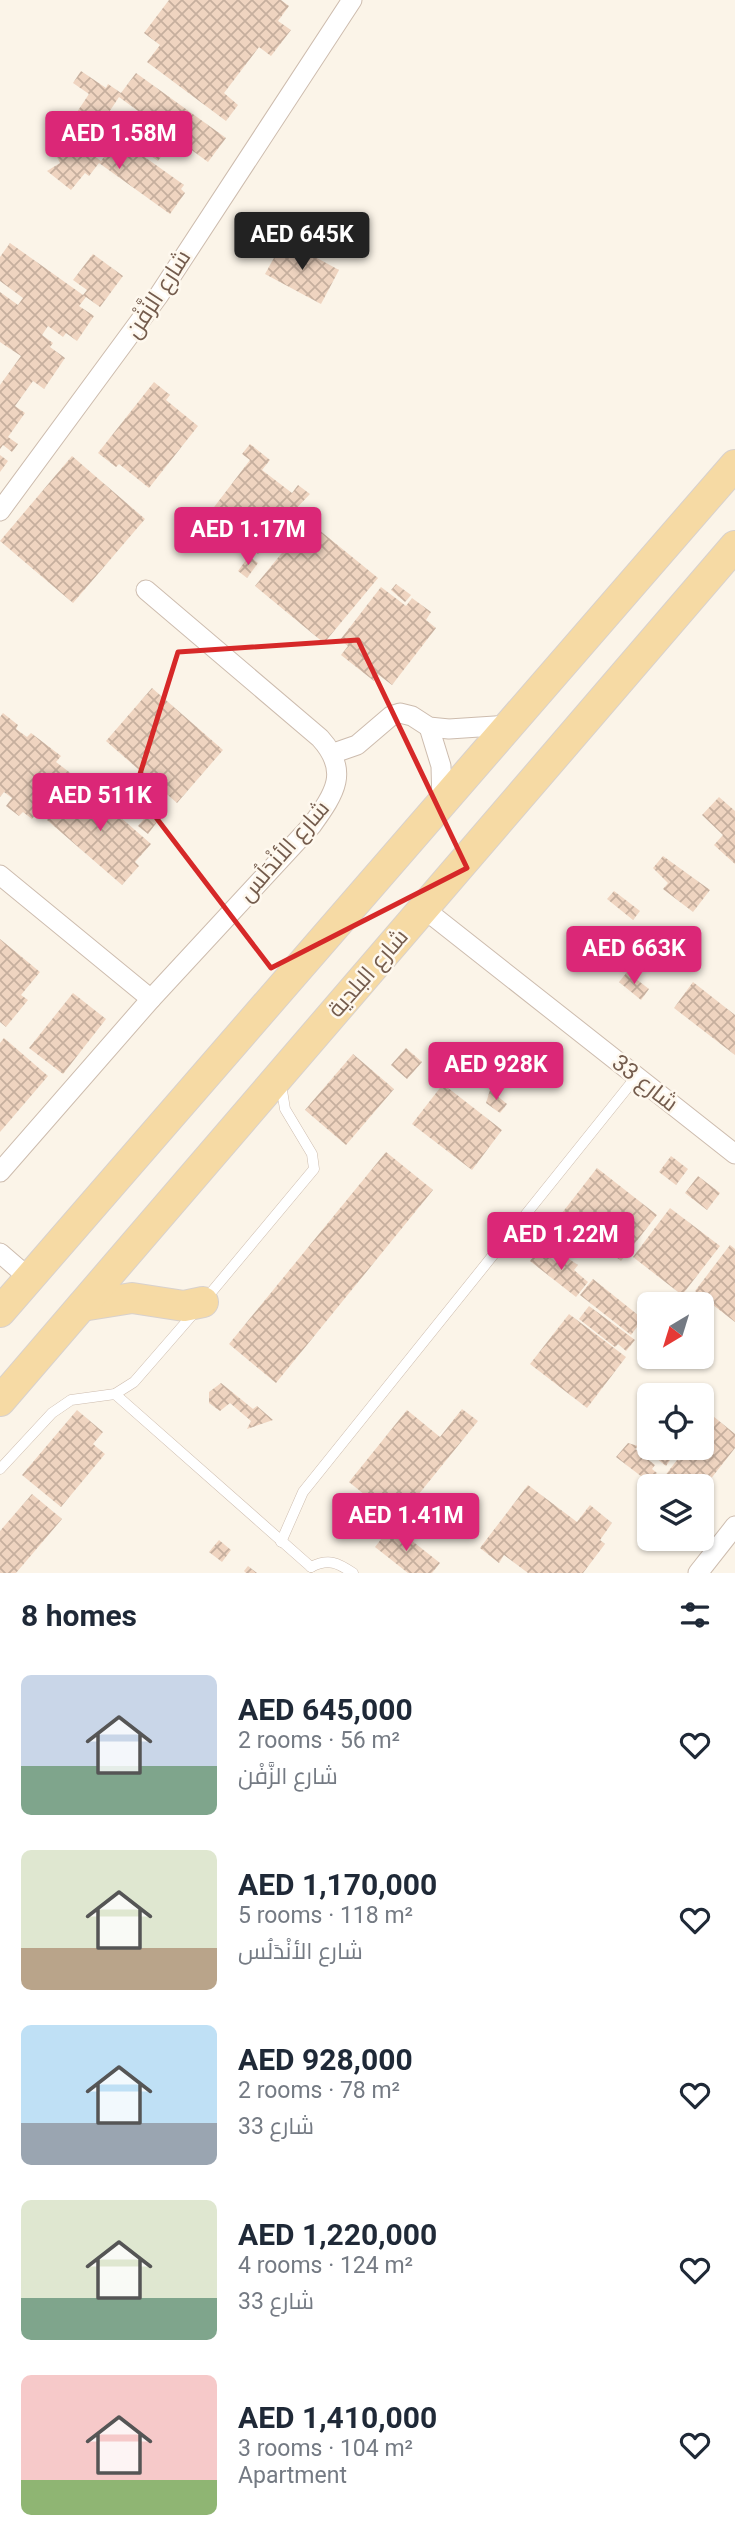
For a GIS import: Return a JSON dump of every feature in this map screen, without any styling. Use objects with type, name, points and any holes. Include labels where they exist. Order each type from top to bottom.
[{"type":"main road","points":[[0,1312],[304,959],[442,807],[735,465]]},
{"type":"main road","name":"شارع البلدية","points":[[0,1401],[735,546]]},
{"type":"main road","points":[[82,1306],[132,1298],[184,1306],[203,1302]]},
{"type":"street","name":"شارع الزَّفْن","points":[[0,511],[159,295],[352,0]]},
{"type":"street","points":[[146,590],[334,753],[357,745],[391,716],[400,713],[412,716],[429,727],[470,729],[512,724]]},
{"type":"street","points":[[429,727],[441,766],[442,807]]},
{"type":"street","name":"شارع الأنْدَلُس","points":[[0,1172],[151,999],[312,825],[334,794],[338,773],[334,753]]},
{"type":"street","points":[[0,875],[151,999]]},
{"type":"street","name":"شارع 33","points":[[423,908],[735,1154]]},
{"type":"street","points":[[0,1253],[29,1278]]},
{"type":"street","points":[[698,1573],[735,1527]]},
{"type":"lane","points":[[0,1469],[52,1413],[71,1400],[116,1394],[134,1382],[314,1169],[312,1154],[285,1109],[279,1077]]},
{"type":"lane","points":[[281,1542],[303,1492],[636,1077]]},
{"type":"lane","points":[[116,1394],[311,1570],[322,1561],[337,1562],[353,1573]]},
{"type":"highlighted area","points":[[358,640],[467,868],[271,968],[135,790],[178,652]]},
{"type":"building","points":[[169,0],[281,0],[289,6],[278,21],[291,30],[271,56],[259,47],[224,93],[238,105],[226,121],[147,62],[160,45],[144,33]]},
{"type":"building","points":[[81,71],[106,88],[108,84],[121,93],[136,73],[226,138],[208,162],[119,97],[86,147],[68,134],[82,115],[77,112],[89,94],[73,83]]},
{"type":"building","points":[[144,123],[171,143],[158,161],[131,142]]},
{"type":"building","points":[[68,136],[101,161],[118,138],[184,185],[181,189],[185,193],[170,214],[99,163],[89,176],[85,173],[71,190],[47,171],[60,163],[55,153]]},
{"type":"building","points":[[284,240],[339,270],[321,304],[265,274]]},
{"type":"building","points":[[10,243],[83,295],[87,290],[73,280],[93,254],[123,276],[100,307],[86,297],[79,306],[94,316],[77,341],[66,333],[63,337],[48,326],[42,335],[53,343],[50,347],[65,358],[44,389],[33,381],[15,406],[25,413],[8,437],[18,444],[12,452],[3,445],[0,449],[0,385],[21,356],[0,342],[0,292],[18,305],[23,298],[0,281],[0,257]]},
{"type":"building","points":[[154,382],[170,395],[166,400],[198,426],[149,488],[119,464],[116,467],[98,453]]},
{"type":"building","points":[[250,444],[270,460],[262,470],[292,493],[298,485],[310,494],[288,517],[293,521],[282,536],[276,531],[258,554],[210,516],[196,533],[188,526],[201,509],[208,515],[250,460],[242,454]]},
{"type":"building","points":[[0,455],[8,461],[0,472]]},
{"type":"building","points":[[72,456],[145,519],[73,603],[0,541]]},
{"type":"building","points":[[308,521],[378,578],[324,643],[255,586]]},
{"type":"building","points":[[249,556],[258,563],[247,578],[238,571]]},
{"type":"building","points":[[396,584],[411,595],[405,602],[391,590]]},
{"type":"building","points":[[381,587],[406,606],[412,598],[431,612],[426,620],[436,628],[392,685],[379,675],[374,681],[341,655],[348,646],[340,640]]},
{"type":"building","points":[[152,688],[223,750],[177,803],[106,741]]},
{"type":"building","points":[[3,713],[18,725],[16,729],[27,737],[31,733],[61,756],[56,762],[73,775],[42,815],[38,812],[32,819],[23,812],[19,816],[6,806],[12,798],[4,792],[0,797],[0,717]]},
{"type":"building","points":[[80,782],[151,844],[135,862],[139,866],[122,885],[47,820]]},
{"type":"building","points":[[719,797],[735,811],[735,864],[714,845],[723,835],[702,815]]},
{"type":"building","points":[[148,814],[157,822],[148,834],[138,826]]},
{"type":"building","points":[[663,856],[710,890],[693,912],[663,889],[668,883],[653,868]]},
{"type":"building","points":[[614,891],[640,911],[633,920],[607,899]]},
{"type":"building","points":[[0,939],[40,972],[21,995],[28,1000],[6,1027],[0,1022]]},
{"type":"building","points":[[627,972],[649,989],[641,1000],[619,982]]},
{"type":"building","points":[[693,982],[735,1015],[735,1055],[674,1008]]},
{"type":"building","points":[[73,993],[106,1019],[63,1074],[29,1048]]},
{"type":"building","points":[[4,1038],[48,1076],[0,1132],[0,1043]]},
{"type":"building","points":[[406,1048],[422,1062],[407,1079],[391,1065]]},
{"type":"building","points":[[353,1054],[394,1089],[346,1145],[305,1110]]},
{"type":"building","points":[[443,1084],[502,1130],[472,1170],[412,1124]]},
{"type":"building","points":[[490,1090],[507,1104],[500,1113],[486,1103]]},
{"type":"building","points":[[386,1152],[433,1190],[276,1383],[229,1344]]},
{"type":"building","points":[[671,1156],[688,1169],[676,1185],[659,1172]]},
{"type":"building","points":[[597,1168],[657,1215],[621,1261],[562,1213]]},
{"type":"building","points":[[698,1176],[720,1193],[707,1210],[685,1193]]},
{"type":"building","points":[[670,1208],[720,1246],[684,1292],[678,1292],[633,1257]]},
{"type":"building","points":[[730,1245],[735,1249],[735,1322],[714,1306],[714,1292],[695,1291]]},
{"type":"building","points":[[539,1249],[560,1265],[566,1257],[578,1265],[574,1270],[588,1282],[576,1297],[530,1261]]},
{"type":"building","points":[[593,1279],[637,1314],[637,1327],[631,1335],[580,1295]]},
{"type":"building","points":[[589,1306],[635,1340],[626,1351],[618,1344],[615,1347],[579,1319]]},
{"type":"building","points":[[569,1314],[626,1357],[587,1408],[530,1364]]},
{"type":"building","points":[[221,1383],[253,1409],[257,1406],[273,1420],[247,1429],[251,1421],[230,1403],[220,1411],[209,1403],[209,1392]]},
{"type":"building","points":[[462,1409],[478,1421],[397,1521],[349,1482],[407,1410],[440,1437]]},
{"type":"building","points":[[77,1410],[103,1432],[93,1444],[105,1454],[61,1507],[22,1475]]},
{"type":"building","points":[[714,1417],[735,1434],[735,1448],[714,1475],[666,1474],[677,1460],[714,1460]]},
{"type":"building","points":[[628,1443],[637,1446],[637,1460],[649,1460],[655,1465],[652,1469],[657,1473],[638,1474],[616,1457]]},
{"type":"building","points":[[658,1460],[670,1460],[666,1466]]},
{"type":"building","points":[[528,1485],[577,1522],[590,1505],[612,1523],[600,1540],[605,1544],[583,1573],[528,1573],[504,1555],[499,1563],[480,1548]]},
{"type":"building","points":[[32,1494],[62,1519],[16,1573],[0,1573],[0,1531]]},
{"type":"building","points":[[392,1525],[440,1563],[432,1573],[408,1573],[375,1547]]},
{"type":"building","points":[[219,1540],[231,1550],[222,1562],[209,1552]]},
{"type":"building","points":[[248,1566],[257,1573],[246,1573],[244,1571]]}]
